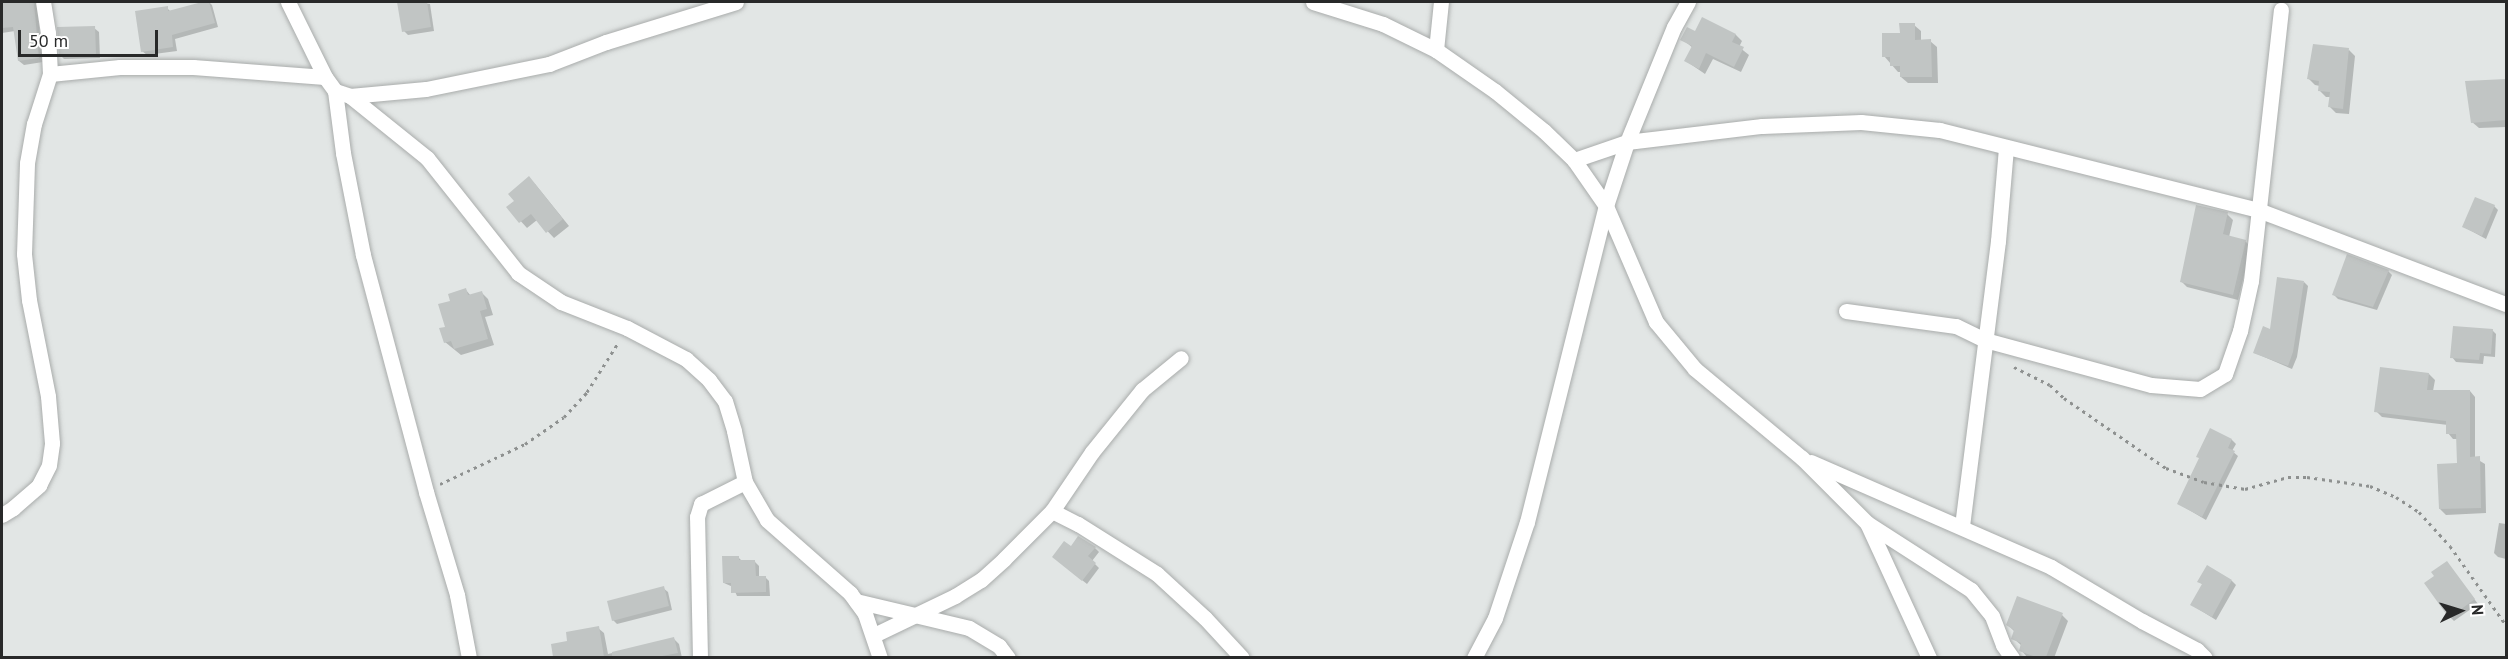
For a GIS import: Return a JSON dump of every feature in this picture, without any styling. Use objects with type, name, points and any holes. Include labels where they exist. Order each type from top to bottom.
[{"type":"street","points":[[2,514],[13,508],[39,485],[49,465],[52,443],[48,396],[29,300],[24,254],[27,163],[34,124],[50,74],[48,33],[43,2]]},
{"type":"street","points":[[288,2],[325,77],[343,94],[427,159],[518,273],[561,302],[627,328],[686,359],[709,380],[725,401],[745,482],[766,520],[856,601],[874,635],[880,657]]},
{"type":"street","points":[[343,94],[426,89],[549,64],[606,42],[736,2]]},
{"type":"street","points":[[1314,2],[1383,24],[1436,50],[1495,91],[1574,160],[1606,206],[1656,322],[1695,369],[1802,458],[1868,523],[1971,590],[1992,616],[2003,645],[2012,657]]},
{"type":"street","points":[[1436,50],[1441,2]]},
{"type":"street","points":[[1474,657],[1495,618],[1527,522],[1606,206],[1627,142],[1674,27],[1689,2]]},
{"type":"street","points":[[1846,311],[1956,326],[1984,347],[2151,385],[2200,389],[2224,374],[2240,331],[2251,281],[2281,10]]},
{"type":"street","points":[[50,74],[120,67],[193,67],[325,77]]},
{"type":"street","points":[[343,94],[343,153],[363,255],[426,492],[457,595],[469,657]]},
{"type":"street","points":[[1574,160],[1627,142],[1762,126],[1861,122],[1940,130],[2258,210],[2506,304]]},
{"type":"street","points":[[1962,526],[1998,241],[2006,147]]},
{"type":"street","points":[[874,635],[955,596],[981,580],[1052,511],[1092,452],[1142,390],[1181,358]]},
{"type":"street","points":[[1802,458],[1962,526],[2051,567],[2205,657]]},
{"type":"street","points":[[700,657],[697,517],[701,504],[745,482]]},
{"type":"street","points":[[1052,511],[1078,524],[1157,574],[1205,618],[1242,657]]},
{"type":"street","points":[[1868,523],[1929,657]]},
{"type":"street","points":[[856,601],[969,628],[999,646],[1008,657]]},
{"type":"path","points":[[426,492],[525,444],[564,417],[587,392],[627,328]]},
{"type":"path","points":[[1984,347],[2035,375],[2166,468],[2204,482],[2245,489],[2288,477],[2307,477],[2370,486],[2396,497],[2419,512],[2450,546],[2506,625]]},
{"type":"building","points":[[2,2],[34,2],[39,58],[18,61],[13,27],[2,28]]},
{"type":"building","points":[[209,2],[215,23],[172,35],[173,47],[141,52],[135,11],[168,6],[168,11]]},
{"type":"building","points":[[397,2],[427,2],[431,27],[402,32]]},
{"type":"building","points":[[1702,17],[1736,34],[1732,42],[1744,47],[1734,67],[1706,53],[1699,69],[1684,61],[1692,46],[1680,40],[1687,27],[1695,31]]},
{"type":"building","points":[[1899,23],[1915,23],[1915,40],[1931,39],[1932,77],[1900,77],[1900,66],[1890,66],[1890,57],[1882,57],[1882,33],[1900,33]]},
{"type":"building","points":[[95,26],[96,54],[59,56],[57,27]]},
{"type":"building","points":[[2313,44],[2349,48],[2343,109],[2328,107],[2330,92],[2318,91],[2319,81],[2307,79]]},
{"type":"building","points":[[2506,79],[2506,120],[2471,123],[2465,81]]},
{"type":"building","points":[[529,176],[563,219],[546,233],[531,214],[519,223],[506,207],[514,201],[508,194]]},
{"type":"building","points":[[2475,197],[2495,205],[2482,236],[2462,227]]},
{"type":"building","points":[[2196,205],[2228,212],[2223,234],[2246,240],[2233,295],[2180,282]]},
{"type":"building","points":[[2347,254],[2389,270],[2373,307],[2332,295]]},
{"type":"building","points":[[2277,277],[2304,281],[2293,352],[2288,366],[2253,353],[2263,326],[2270,329]]},
{"type":"building","points":[[466,288],[468,295],[482,291],[487,309],[480,311],[488,339],[454,349],[451,341],[444,343],[439,328],[445,327],[438,304],[450,301],[448,294]]},
{"type":"building","points":[[2453,326],[2493,329],[2491,354],[2480,353],[2479,360],[2450,358]]},
{"type":"building","points":[[2380,367],[2429,373],[2427,390],[2470,390],[2470,457],[2480,456],[2481,508],[2439,509],[2437,464],[2457,463],[2456,434],[2446,434],[2446,421],[2374,412]]},
{"type":"building","points":[[2210,428],[2232,439],[2228,448],[2235,451],[2202,517],[2177,504],[2199,458],[2196,457]]},
{"type":"building","points":[[1078,536],[1096,547],[1088,556],[1096,563],[1082,581],[1052,557],[1064,541],[1071,546]]},
{"type":"building","points":[[722,556],[739,556],[739,560],[755,560],[756,576],[766,576],[766,592],[731,593],[731,583],[723,583]]},
{"type":"building","points":[[2447,561],[2475,599],[2449,618],[2424,583],[2434,576],[2431,572]]},
{"type":"building","points":[[2207,565],[2232,580],[2212,617],[2190,605],[2202,584],[2197,582]]},
{"type":"building","points":[[664,586],[669,606],[612,621],[607,601]]},
{"type":"building","points":[[2017,596],[2063,613],[2046,657],[2036,657],[2019,651],[2021,643],[2011,639],[2014,630],[2006,625]]},
{"type":"building","points":[[599,626],[604,657],[553,657],[551,644],[567,641],[566,632]]},
{"type":"building","points":[[674,637],[678,653],[657,657],[612,657],[612,652]]}]
